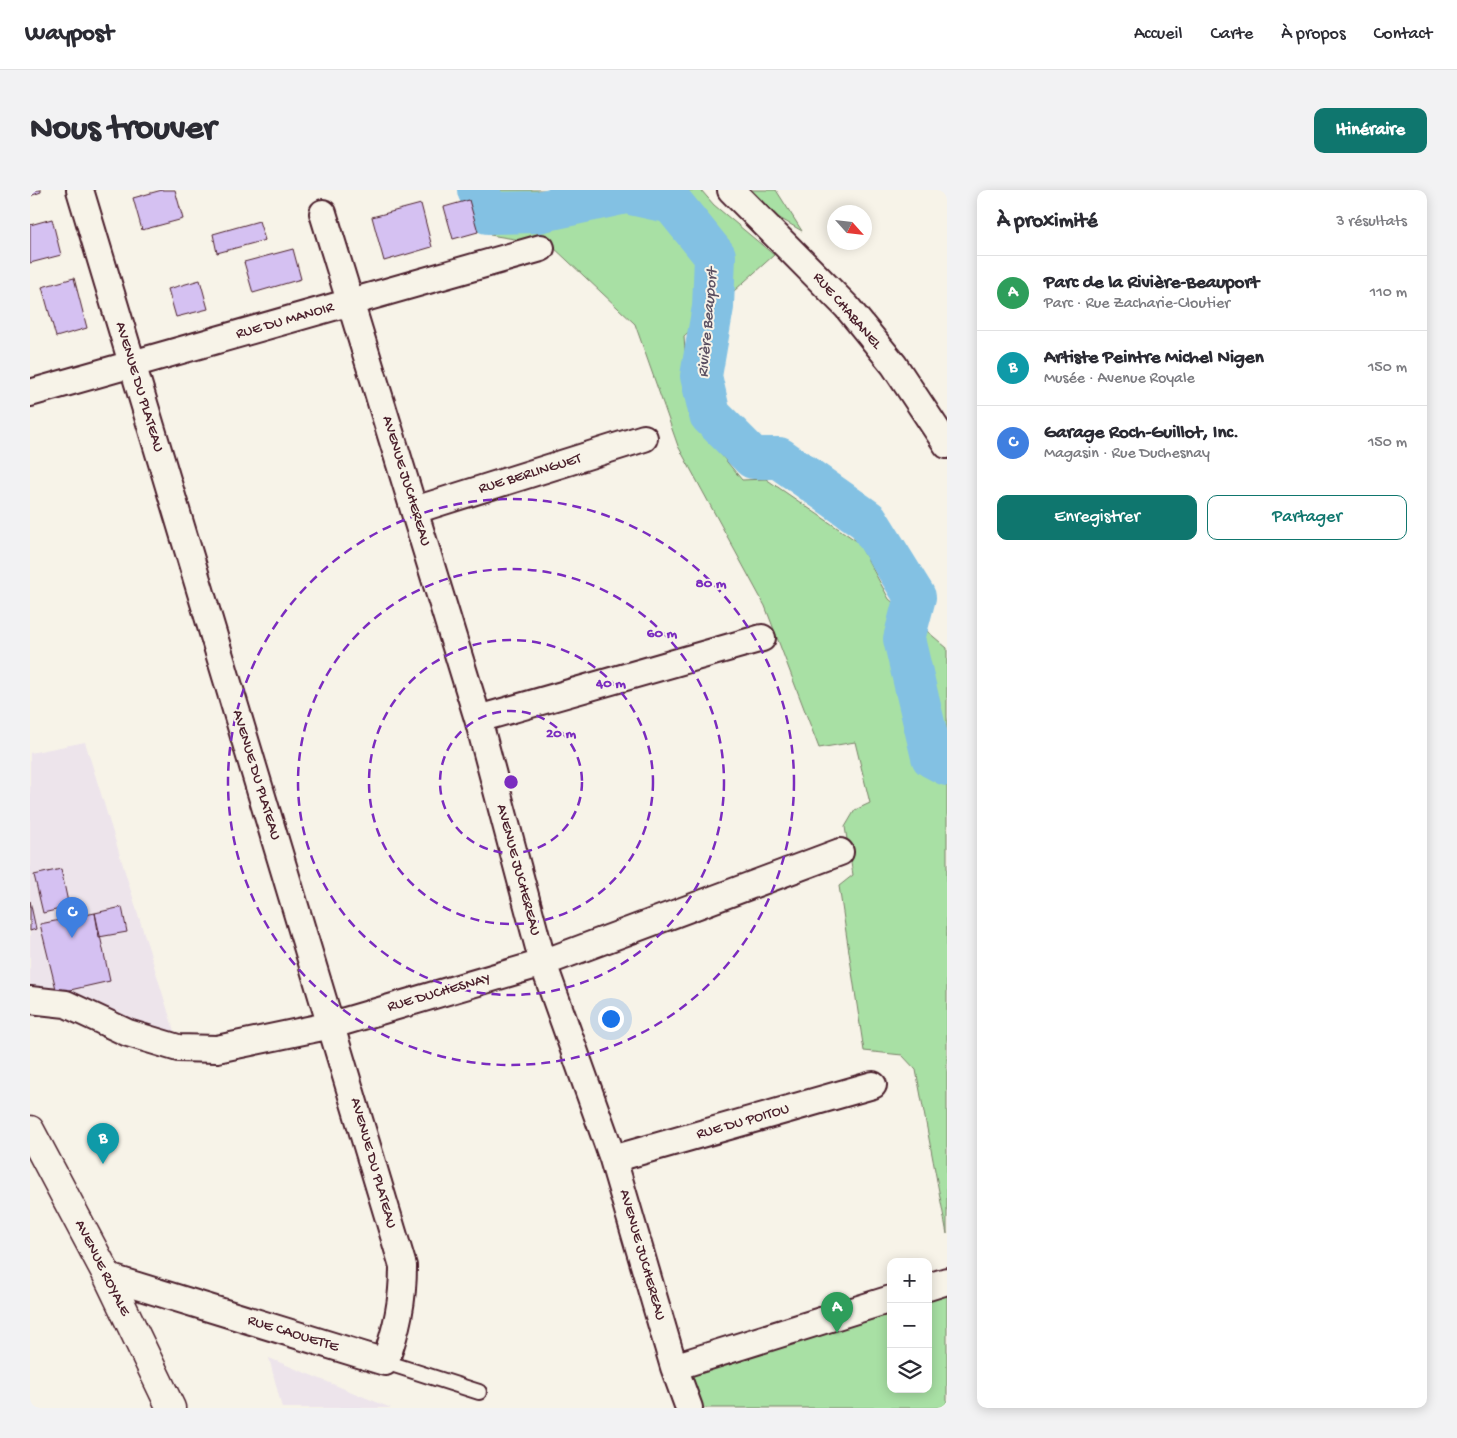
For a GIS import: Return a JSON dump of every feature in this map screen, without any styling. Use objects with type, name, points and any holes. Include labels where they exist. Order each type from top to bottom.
[{"type":"main road","name":"AVENUE ROYALE","points":[[30,1130],[108,1277],[171,1408]]},
{"type":"street","name":"AVENUE DU PLATEAU","points":[[80,190],[403,1266],[402,1300],[398,1323],[385,1362]]},
{"type":"street","name":"RUE CHABANEL","points":[[731,190],[847,308],[894,365],[947,445]]},
{"type":"street","name":"AVENUE JUCHEREAU","points":[[324,213],[478,719],[543,963],[613,1159],[674,1367],[689,1408]]},
{"type":"street","name":"RUE DU MANOIR","points":[[30,394],[541,248]]},
{"type":"street","name":"RUE BERLINGUET","points":[[415,510],[644,438]]},
{"type":"street","points":[[478,719],[762,638]]},
{"type":"street","name":"RUE DUCHESNAY","points":[[30,1000],[66,1004],[128,1033],[178,1048],[217,1049],[332,1025],[543,963],[840,852]]},
{"type":"street","name":"RUE DU POITOU","points":[[613,1159],[873,1085]]},
{"type":"street","name":"RUE CAOUETTE","points":[[108,1277],[385,1362]]},
{"type":"street","points":[[932,1286],[947,1281]]},
{"type":"street","points":[[674,1367],[887,1300]]},
{"type":"lane","name":"RUE CAOUETTE","points":[[385,1362],[479,1392]]},
{"type":"shaded area","points":[[85,742],[175,1034],[30,994],[30,753]]},
{"type":"shaded area","points":[[269,1358],[391,1408],[282,1408]]},
{"type":"green space","points":[[465,190],[701,190],[714,205],[774,255],[684,336],[689,416],[742,480],[766,479],[858,542],[889,599],[947,648],[947,1234],[916,1070],[902,1055],[864,1051],[839,886],[853,875],[845,827],[855,810],[870,803],[855,742],[819,748],[765,606],[678,446],[635,324],[551,245],[490,235],[471,195]]},
{"type":"green space","points":[[731,190],[776,190],[802,231]]},
{"type":"green space","points":[[947,1281],[947,1408],[689,1408],[674,1367],[887,1300],[887,1393],[932,1393],[932,1286]]},
{"type":"building","points":[[30,190],[41,190],[41,192],[30,196]]},
{"type":"building","points":[[162,190],[175,190],[183,219],[142,230],[133,198]]},
{"type":"building","points":[[469,200],[478,232],[453,239],[444,207]]},
{"type":"building","points":[[421,204],[432,247],[384,261],[372,217]]},
{"type":"building","points":[[52,219],[61,255],[30,263],[30,225]]},
{"type":"building","points":[[259,221],[265,240],[217,253],[213,234]]},
{"type":"building","points":[[293,249],[301,279],[253,293],[244,262]]},
{"type":"building","points":[[74,278],[87,328],[56,337],[42,287]]},
{"type":"building","points":[[200,280],[208,309],[176,317],[168,289]]},
{"type":"building","points":[[61,869],[69,907],[43,913],[34,875]]},
{"type":"building","points":[[30,901],[36,929],[30,931]]},
{"type":"building","points":[[122,907],[127,932],[99,937],[95,913]]},
{"type":"building","points":[[95,913],[110,981],[57,993],[40,924]]},
{"type":"waterway","name":"Rivière Beauport","points":[[478,190],[488,213],[538,212],[626,193],[672,203],[715,256],[713,307],[701,376],[710,415],[753,458],[779,458],[868,521],[915,597],[904,639],[932,757],[947,765]]},
{"type":"place","name":"Garage Roch-Guillot, Inc.","points":[[72,938]]},
{"type":"place","name":"Artiste Peintre Michel Nigen","points":[[103,1164]]},
{"type":"place","name":"Parc de la Rivière-Beauport","points":[[837,1333]]}]
